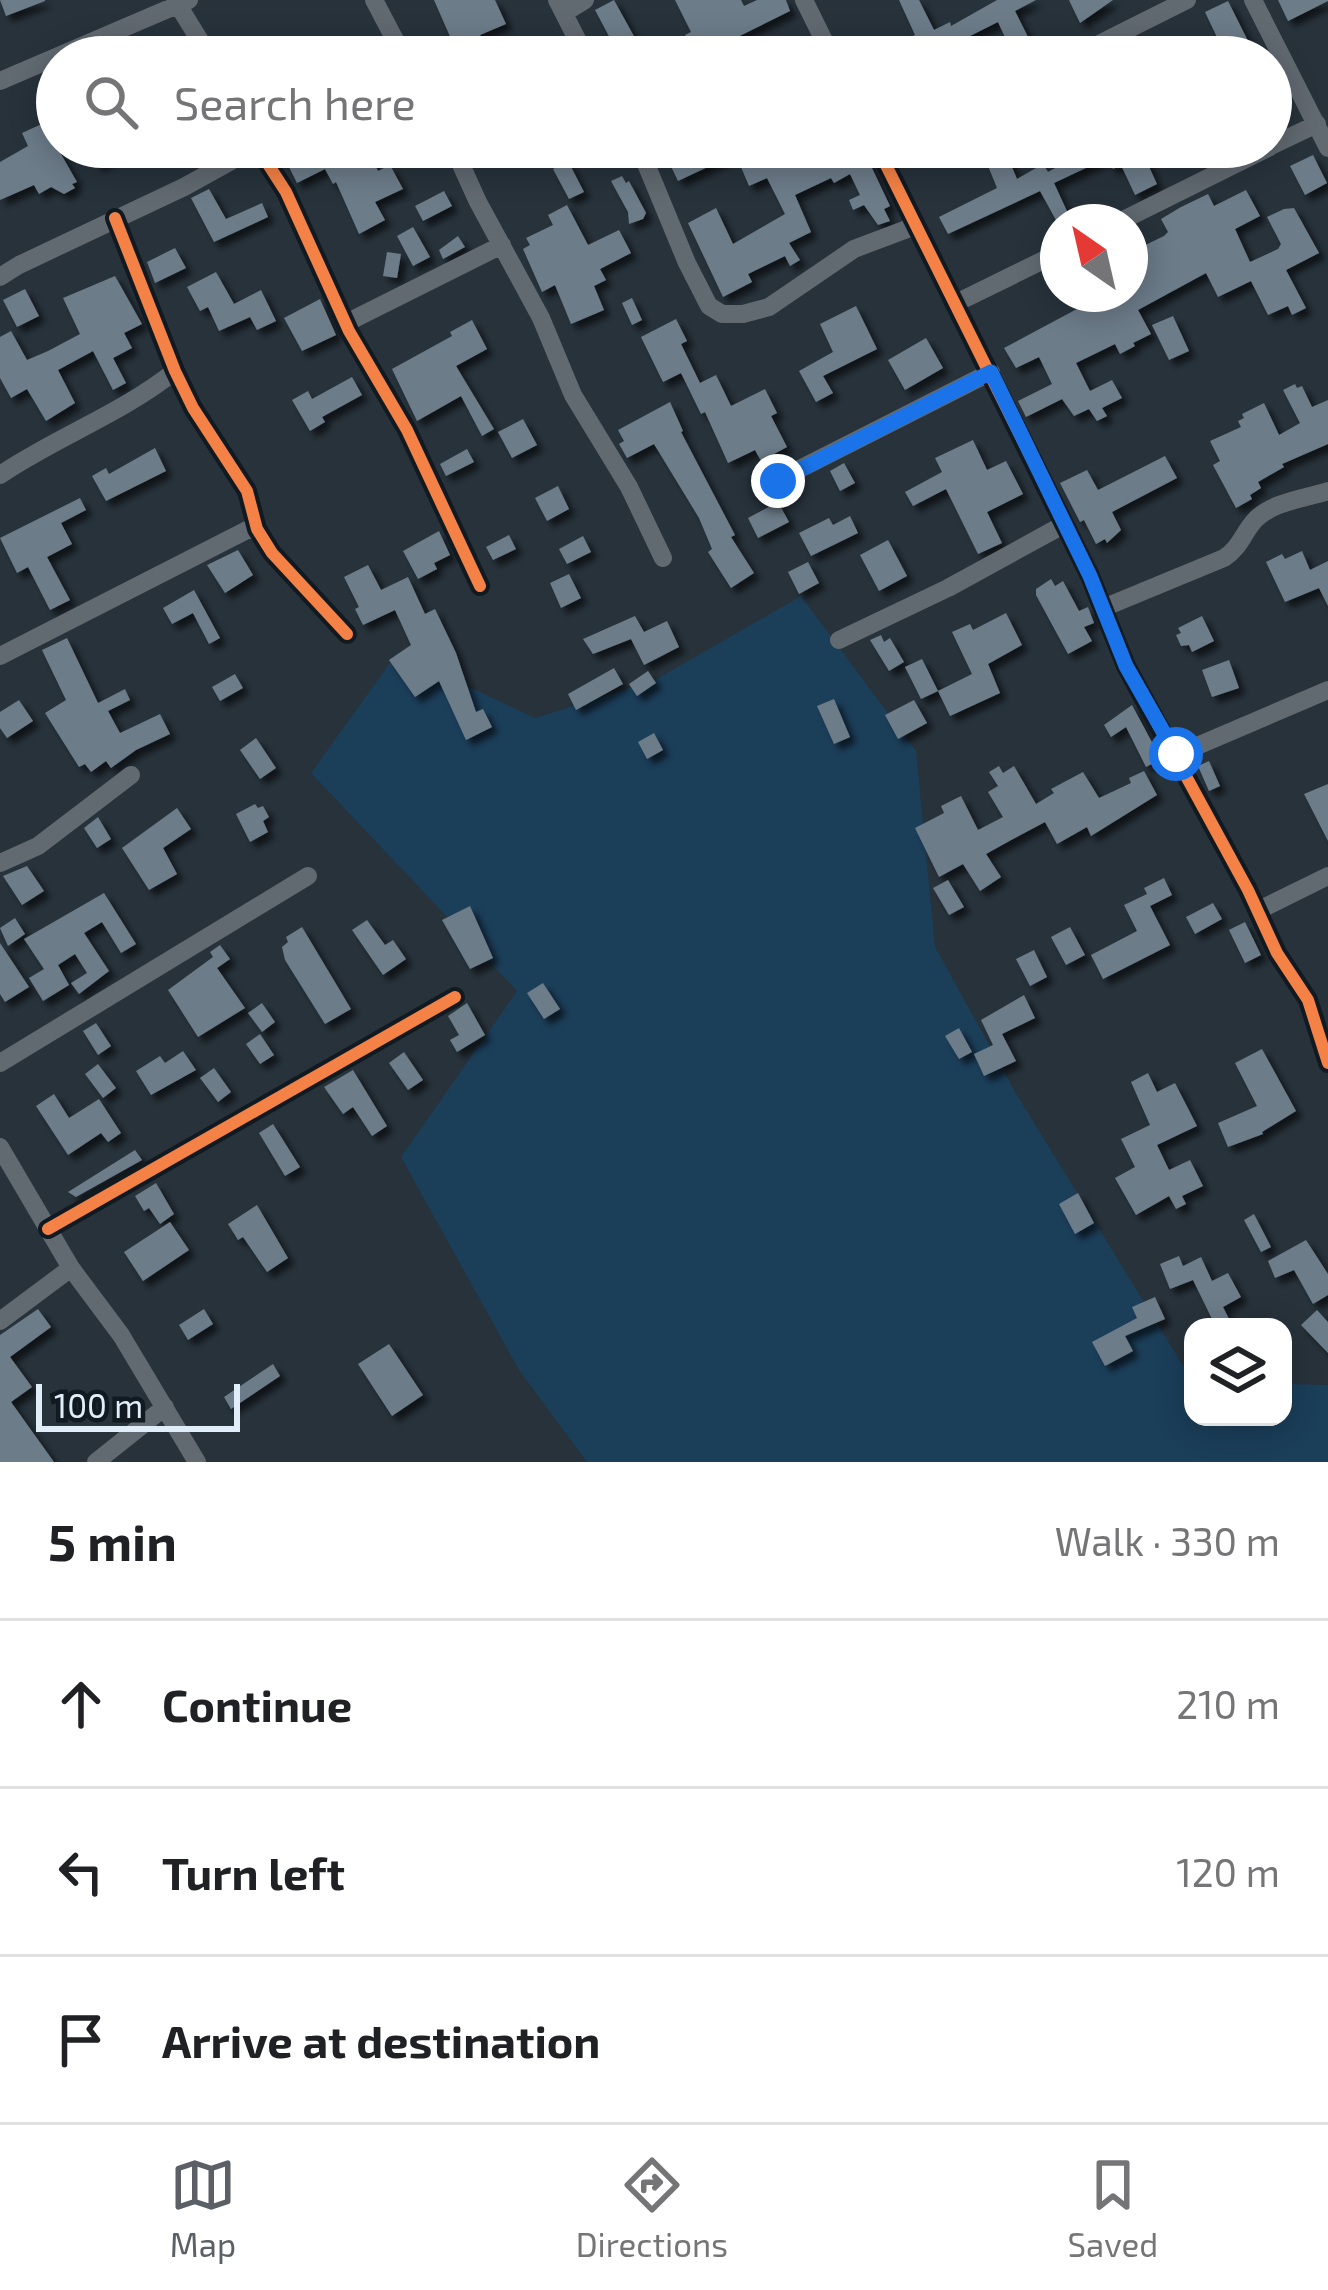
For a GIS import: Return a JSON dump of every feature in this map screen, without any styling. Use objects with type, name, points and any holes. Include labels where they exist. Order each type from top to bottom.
[{"type":"street","points":[[374,0],[393,36]]},
{"type":"street","points":[[576,36],[561,7],[586,0]]},
{"type":"street","points":[[804,0],[822,36]]},
{"type":"street","points":[[1115,36],[1187,0]]},
{"type":"street","points":[[1253,0],[1272,36]]},
{"type":"street","points":[[103,36],[181,2],[199,36]]},
{"type":"street","points":[[0,81],[36,65]]},
{"type":"street","points":[[1292,76],[1328,148]]},
{"type":"street","points":[[1292,136],[1317,124]]},
{"type":"street","points":[[0,278],[219,168]]},
{"type":"street","points":[[271,168],[346,323],[406,430],[480,586]]},
{"type":"street","points":[[464,168],[541,318],[573,395],[629,487],[663,558]]},
{"type":"street","points":[[648,168],[686,263],[710,306],[722,314],[769,307],[854,249],[915,226]]},
{"type":"street","points":[[892,168],[915,226],[991,372],[1103,608],[1126,666],[1276,953],[1308,1000],[1328,1063]]},
{"type":"street","points":[[1148,208],[1228,168]]},
{"type":"street","points":[[115,218],[175,371],[193,408],[247,490],[257,529],[272,553],[347,634]]},
{"type":"street","points":[[346,323],[502,245]]},
{"type":"street","points":[[956,303],[1040,262]]},
{"type":"street","points":[[0,475],[132,401],[175,371]]},
{"type":"street","points":[[778,481],[991,372]]},
{"type":"street","points":[[1103,608],[1224,558],[1265,512],[1328,491]]},
{"type":"street","points":[[839,640],[1063,525]]},
{"type":"street","points":[[0,656],[257,529]]},
{"type":"street","points":[[1176,754],[1328,690]]},
{"type":"street","points":[[0,863],[38,846],[131,775]]},
{"type":"street","points":[[0,1063],[308,876]]},
{"type":"street","points":[[1257,911],[1328,876]]},
{"type":"street","points":[[48,1229],[455,997]]},
{"type":"street","points":[[0,1147],[71,1268],[121,1335],[197,1462]]},
{"type":"street","points":[[0,1321],[71,1268]]},
{"type":"street","points":[[96,1462],[165,1407]]},
{"type":"shaded area","points":[[801,596],[916,751],[935,947],[1017,1095],[1184,1367],[1184,1426],[1292,1426],[1292,1384],[1328,1385],[1328,1462],[587,1462],[519,1370],[401,1157],[517,991],[311,773],[397,653],[535,718],[655,680]]},
{"type":"building","points":[[0,0],[45,0],[45,1],[6,16]]},
{"type":"building","points":[[434,0],[495,0],[506,24],[480,36],[450,36]]},
{"type":"building","points":[[614,0],[634,36],[609,36],[595,10]]},
{"type":"building","points":[[675,0],[741,0],[744,6],[757,0],[786,0],[790,11],[739,36],[686,36],[691,32]]},
{"type":"building","points":[[899,0],[919,0],[934,30],[950,22],[951,26],[997,0],[1036,0],[1015,11],[1028,36],[1004,36],[998,22],[970,36],[915,35]]},
{"type":"building","points":[[1069,0],[1113,0],[1080,23]]},
{"type":"building","points":[[1278,0],[1328,0],[1328,1],[1288,21]]},
{"type":"building","points":[[1228,1],[1246,36],[1216,36],[1205,12]]},
{"type":"building","points":[[36,127],[36,168],[69,168],[77,182],[72,184],[75,188],[64,194],[51,187],[39,194],[34,185],[0,200],[0,162],[28,146],[22,133]]},
{"type":"building","points":[[1313,155],[1327,183],[1305,195],[1292,165]]},
{"type":"building","points":[[290,168],[392,168],[403,189],[375,202],[385,220],[359,234],[336,182],[325,169],[297,183]]},
{"type":"building","points":[[572,168],[584,192],[569,199],[553,169]]},
{"type":"building","points":[[672,168],[706,168],[678,181]]},
{"type":"building","points":[[741,168],[872,168],[890,206],[884,209],[890,221],[878,225],[864,205],[853,210],[849,200],[860,195],[850,174],[834,183],[831,178],[795,195],[811,232],[789,243],[800,260],[790,266],[785,256],[748,274],[752,282],[723,297],[688,223],[716,208],[733,244],[785,214],[767,178],[749,186]]},
{"type":"building","points":[[989,168],[1012,168],[1017,179],[1046,168],[1048,172],[1086,168],[1054,183],[1064,204],[1047,204],[1040,191],[948,234],[939,217],[997,188]]},
{"type":"building","points":[[1122,168],[1150,168],[1157,184],[1135,195]]},
{"type":"building","points":[[622,176],[646,213],[629,224],[628,212],[611,181]]},
{"type":"building","points":[[209,189],[226,219],[262,203],[268,217],[214,242],[191,198]]},
{"type":"building","points":[[1246,190],[1260,216],[1235,229],[1250,262],[1281,244],[1267,217],[1294,208],[1319,253],[1286,270],[1306,308],[1292,315],[1288,306],[1268,315],[1251,281],[1218,297],[1206,273],[1148,305],[1148,244],[1168,232],[1161,219],[1208,194],[1214,206]]},
{"type":"building","points":[[444,191],[452,206],[423,221],[415,206]]},
{"type":"building","points":[[567,205],[588,245],[619,230],[631,253],[600,269],[606,280],[594,286],[604,310],[571,324],[555,285],[542,292],[523,249],[530,245],[526,238],[553,225],[548,215]]},
{"type":"building","points":[[413,227],[430,257],[413,266],[397,236]]},
{"type":"building","points":[[458,236],[465,247],[443,259],[439,250]]},
{"type":"building","points":[[175,248],[186,268],[155,283],[147,262]]},
{"type":"building","points":[[387,252],[401,254],[397,278],[383,276]]},
{"type":"building","points":[[216,272],[234,304],[261,290],[276,321],[257,330],[250,317],[219,331],[208,307],[200,311],[187,287]]},
{"type":"building","points":[[115,276],[142,324],[124,333],[132,348],[113,358],[126,383],[113,390],[93,351],[58,370],[75,403],[46,421],[27,389],[11,398],[0,378],[0,337],[11,331],[27,360],[48,351],[80,334],[63,298]]},
{"type":"building","points":[[25,289],[39,316],[17,327],[3,300]]},
{"type":"building","points":[[632,298],[642,320],[632,325],[622,303]]},
{"type":"building","points":[[320,299],[336,335],[302,351],[284,318]]},
{"type":"building","points":[[856,306],[877,349],[823,376],[833,393],[816,402],[799,371],[833,352],[820,324]]},
{"type":"building","points":[[1071,312],[1139,312],[1151,334],[1120,354],[1115,344],[1076,363],[1090,391],[1112,380],[1122,398],[1102,408],[1107,416],[1097,421],[1089,409],[1074,416],[1062,399],[1026,417],[1018,401],[1052,384],[1039,357],[1016,368],[1004,348]]},
{"type":"building","points":[[1173,316],[1189,351],[1169,360],[1152,325]]},
{"type":"building","points":[[676,319],[687,341],[681,344],[700,383],[716,375],[731,406],[765,389],[777,413],[771,416],[787,447],[761,461],[755,450],[728,463],[681,373],[663,382],[641,337]]},
{"type":"building","points":[[472,320],[487,349],[456,366],[494,429],[482,436],[461,396],[417,421],[392,369]]},
{"type":"building","points":[[926,338],[943,368],[905,390],[888,360]]},
{"type":"building","points":[[352,377],[362,395],[322,417],[325,422],[310,431],[292,400],[308,391],[312,399]]},
{"type":"building","points":[[1302,386],[1312,407],[1328,400],[1328,444],[1282,464],[1258,482],[1261,488],[1250,495],[1252,499],[1236,508],[1213,465],[1220,461],[1210,441],[1241,427],[1242,414],[1264,403],[1279,435],[1300,423],[1283,390]]},
{"type":"building","points":[[670,402],[735,535],[731,537],[754,573],[731,588],[708,552],[712,549],[699,518],[654,444],[627,458],[619,444],[624,441],[618,430]]},
{"type":"building","points":[[523,419],[537,445],[512,458],[498,432]]},
{"type":"building","points":[[973,440],[987,470],[1006,461],[1023,494],[987,512],[1002,543],[978,554],[946,489],[913,506],[905,492],[942,472],[935,458]]},
{"type":"building","points":[[155,448],[166,471],[106,501],[92,476],[106,468],[109,474]]},
{"type":"building","points":[[467,449],[474,462],[446,476],[440,464]]},
{"type":"building","points":[[1165,456],[1177,478],[1112,512],[1121,530],[1107,543],[1105,539],[1096,544],[1060,483],[1087,470],[1098,490]]},
{"type":"building","points":[[844,463],[855,483],[840,491],[830,471]]},
{"type":"building","points":[[558,486],[569,509],[547,521],[535,498]]},
{"type":"building","points":[[80,498],[86,510],[61,523],[72,544],[47,557],[70,600],[50,610],[28,567],[17,573],[0,538]]},
{"type":"building","points":[[778,502],[789,522],[758,538],[748,518]]},
{"type":"building","points":[[850,516],[858,533],[811,556],[799,533],[829,518],[833,525]]},
{"type":"building","points":[[439,531],[450,555],[418,579],[403,551]]},
{"type":"building","points":[[509,535],[516,549],[493,560],[486,547]]},
{"type":"building","points":[[583,536],[591,552],[567,564],[559,549]]},
{"type":"building","points":[[888,540],[907,576],[879,591],[860,555]]},
{"type":"building","points":[[238,550],[253,575],[225,593],[207,565]]},
{"type":"building","points":[[1302,551],[1310,570],[1328,561],[1328,606],[1319,588],[1285,602],[1266,562]]},
{"type":"building","points":[[808,562],[819,583],[799,594],[788,572]]},
{"type":"building","points":[[368,565],[381,590],[408,577],[425,614],[435,609],[476,712],[483,709],[492,727],[466,740],[439,681],[415,697],[389,660],[411,645],[395,610],[363,625],[355,609],[359,607],[344,577]]},
{"type":"building","points":[[569,574],[581,598],[561,608],[550,583]]},
{"type":"building","points":[[1051,579],[1055,586],[1063,581],[1079,611],[1088,607],[1094,623],[1084,627],[1092,641],[1068,654],[1036,595],[1036,589]]},
{"type":"building","points":[[194,590],[220,638],[209,644],[193,613],[172,624],[163,608]]},
{"type":"building","points":[[1006,613],[1022,645],[988,664],[1000,693],[950,716],[938,691],[972,674],[952,632],[970,624],[973,630]]},
{"type":"building","points":[[635,616],[644,632],[667,621],[679,647],[644,665],[631,639],[593,654],[583,639]]},
{"type":"building","points":[[1202,616],[1214,641],[1192,652],[1189,645],[1181,646],[1176,635],[1181,633],[1178,628]]},
{"type":"building","points":[[881,635],[884,642],[890,638],[904,662],[889,671],[870,640]]},
{"type":"building","points":[[67,638],[98,703],[125,689],[130,700],[108,711],[120,733],[160,714],[170,734],[111,768],[106,761],[91,772],[85,764],[79,767],[45,713],[66,700],[42,650]]},
{"type":"building","points":[[922,659],[938,691],[921,699],[905,667]]},
{"type":"building","points":[[1229,660],[1239,688],[1212,697],[1202,670]]},
{"type":"building","points":[[614,668],[623,684],[576,710],[568,694]]},
{"type":"building","points":[[648,671],[656,683],[637,696],[629,684]]},
{"type":"building","points":[[235,674],[243,688],[220,701],[212,687]]},
{"type":"building","points":[[834,699],[850,737],[834,744],[817,706]]},
{"type":"building","points":[[19,700],[33,721],[7,738],[0,728],[0,712]]},
{"type":"building","points":[[914,700],[927,723],[898,739],[885,715]]},
{"type":"building","points":[[1132,705],[1161,759],[1146,767],[1126,727],[1111,737],[1104,725]]},
{"type":"building","points":[[654,733],[663,750],[647,759],[638,742]]},
{"type":"building","points":[[256,738],[276,768],[260,779],[240,750]]},
{"type":"building","points":[[1209,761],[1220,786],[1209,791],[1198,766]]},
{"type":"building","points":[[999,766],[1003,773],[1014,766],[1036,804],[1054,793],[1051,789],[1083,772],[1099,798],[1131,783],[1129,778],[1144,771],[1157,795],[1091,836],[1087,827],[1057,844],[1045,822],[1013,839],[986,854],[1001,877],[980,891],[963,864],[939,877],[915,828],[944,813],[941,806],[961,796],[978,830],[1003,817],[988,792],[998,786],[989,772]]},
{"type":"building","points":[[1328,784],[1328,841],[1304,794]]},
{"type":"building","points":[[255,804],[263,806],[269,817],[263,821],[268,832],[250,842],[236,814]]},
{"type":"building","points":[[177,808],[191,829],[163,848],[177,874],[149,890],[122,848]]},
{"type":"building","points":[[98,817],[111,839],[97,848],[84,828]]},
{"type":"building","points":[[27,866],[44,891],[22,905],[3,876]]},
{"type":"building","points":[[1164,878],[1172,895],[1150,906],[1170,945],[1103,979],[1091,955],[1137,931],[1124,905],[1147,894],[1144,888]]},
{"type":"building","points":[[948,880],[964,907],[949,915],[933,888]]},
{"type":"building","points":[[104,893],[136,944],[121,953],[102,922],[84,933],[109,971],[79,994],[71,983],[87,973],[75,954],[58,965],[69,985],[43,1001],[29,978],[44,969],[24,939]]},
{"type":"building","points":[[1213,903],[1222,919],[1195,934],[1186,917]]},
{"type":"building","points":[[470,906],[493,958],[470,969],[442,920]]},
{"type":"building","points":[[15,918],[25,934],[8,946],[0,928]]},
{"type":"building","points":[[367,920],[385,945],[393,940],[406,959],[383,975],[352,930]]},
{"type":"building","points":[[1245,922],[1261,955],[1245,963],[1229,930]]},
{"type":"building","points":[[302,927],[351,1009],[325,1024],[285,960],[286,937]]},
{"type":"building","points":[[1070,927],[1085,955],[1066,965],[1051,937]]},
{"type":"building","points":[[0,943],[29,987],[5,1002],[0,994]]},
{"type":"building","points":[[220,945],[230,959],[217,968],[245,1008],[198,1037],[168,990],[213,957],[210,952]]},
{"type":"building","points":[[1034,950],[1047,977],[1030,986],[1016,959]]},
{"type":"building","points":[[543,983],[560,1009],[544,1019],[527,993]]},
{"type":"building","points":[[1024,995],[1035,1018],[1002,1034],[1016,1061],[984,1076],[974,1054],[993,1045],[981,1020]]},
{"type":"building","points":[[262,1003],[275,1022],[262,1032],[248,1013]]},
{"type":"building","points":[[467,1003],[485,1035],[457,1052],[450,1040],[459,1035],[448,1016]]},
{"type":"building","points":[[96,1023],[111,1046],[98,1055],[83,1031]]},
{"type":"building","points":[[959,1028],[972,1052],[959,1059],[945,1036]]},
{"type":"building","points":[[260,1034],[274,1055],[260,1064],[246,1044]]},
{"type":"building","points":[[1262,1049],[1296,1111],[1263,1134],[1228,1147],[1218,1123],[1257,1106],[1235,1063]]},
{"type":"building","points":[[183,1051],[196,1070],[151,1095],[136,1071],[160,1056],[165,1063]]},
{"type":"building","points":[[404,1052],[423,1080],[408,1090],[389,1063]]},
{"type":"building","points":[[98,1064],[116,1088],[103,1098],[85,1074]]},
{"type":"building","points":[[214,1068],[231,1092],[218,1102],[200,1078]]},
{"type":"building","points":[[353,1070],[387,1126],[372,1136],[353,1107],[343,1114],[324,1087]]},
{"type":"building","points":[[1148,1073],[1157,1092],[1175,1083],[1197,1126],[1157,1145],[1169,1170],[1190,1160],[1203,1186],[1182,1196],[1186,1204],[1176,1209],[1169,1196],[1136,1215],[1115,1178],[1135,1167],[1121,1139],[1150,1125],[1131,1082]]},
{"type":"building","points":[[54,1094],[69,1118],[99,1099],[121,1133],[108,1142],[101,1133],[68,1155],[36,1106]]},
{"type":"building","points":[[273,1124],[300,1167],[285,1176],[259,1133]]},
{"type":"building","points":[[135,1150],[142,1160],[76,1197],[68,1192]]},
{"type":"building","points":[[156,1183],[174,1214],[160,1224],[135,1196]]},
{"type":"building","points":[[1078,1193],[1094,1223],[1075,1234],[1059,1204]]},
{"type":"building","points":[[257,1205],[288,1258],[267,1272],[228,1224]]},
{"type":"building","points":[[1254,1214],[1271,1247],[1261,1252],[1244,1220]]},
{"type":"building","points":[[170,1222],[189,1250],[143,1281],[124,1252]]},
{"type":"building","points":[[1306,1240],[1328,1274],[1328,1295],[1313,1304],[1294,1270],[1275,1278],[1268,1261]]},
{"type":"building","points":[[1179,1256],[1183,1266],[1201,1257],[1212,1281],[1228,1273],[1241,1297],[1223,1307],[1228,1318],[1212,1318],[1193,1280],[1170,1289],[1160,1264]]},
{"type":"building","points":[[1155,1297],[1165,1319],[1125,1336],[1133,1351],[1105,1366],[1092,1342],[1137,1318],[1132,1307]]},
{"type":"building","points":[[38,1309],[51,1327],[10,1357],[32,1387],[11,1402],[54,1462],[0,1462],[0,1335]]},
{"type":"building","points":[[204,1309],[213,1324],[188,1340],[179,1325]]},
{"type":"building","points":[[1317,1310],[1328,1322],[1328,1353],[1301,1325]]},
{"type":"building","points":[[389,1344],[423,1395],[392,1416],[358,1364]]},
{"type":"building","points":[[273,1364],[280,1376],[231,1409],[224,1397]]},
{"type":"cycle path","points":[[271,168],[349,331],[407,430],[480,586]]},
{"type":"cycle path","points":[[887,168],[1090,576],[1126,666],[1248,890],[1277,953],[1308,1000],[1328,1063]]},
{"type":"cycle path","points":[[115,218],[175,371],[193,408],[247,491],[257,529],[272,553],[347,634]]},
{"type":"cycle path","points":[[48,1229],[455,997]]},
{"type":"route","points":[[778,481],[991,372],[1090,576],[1126,666],[1176,754]]}]
